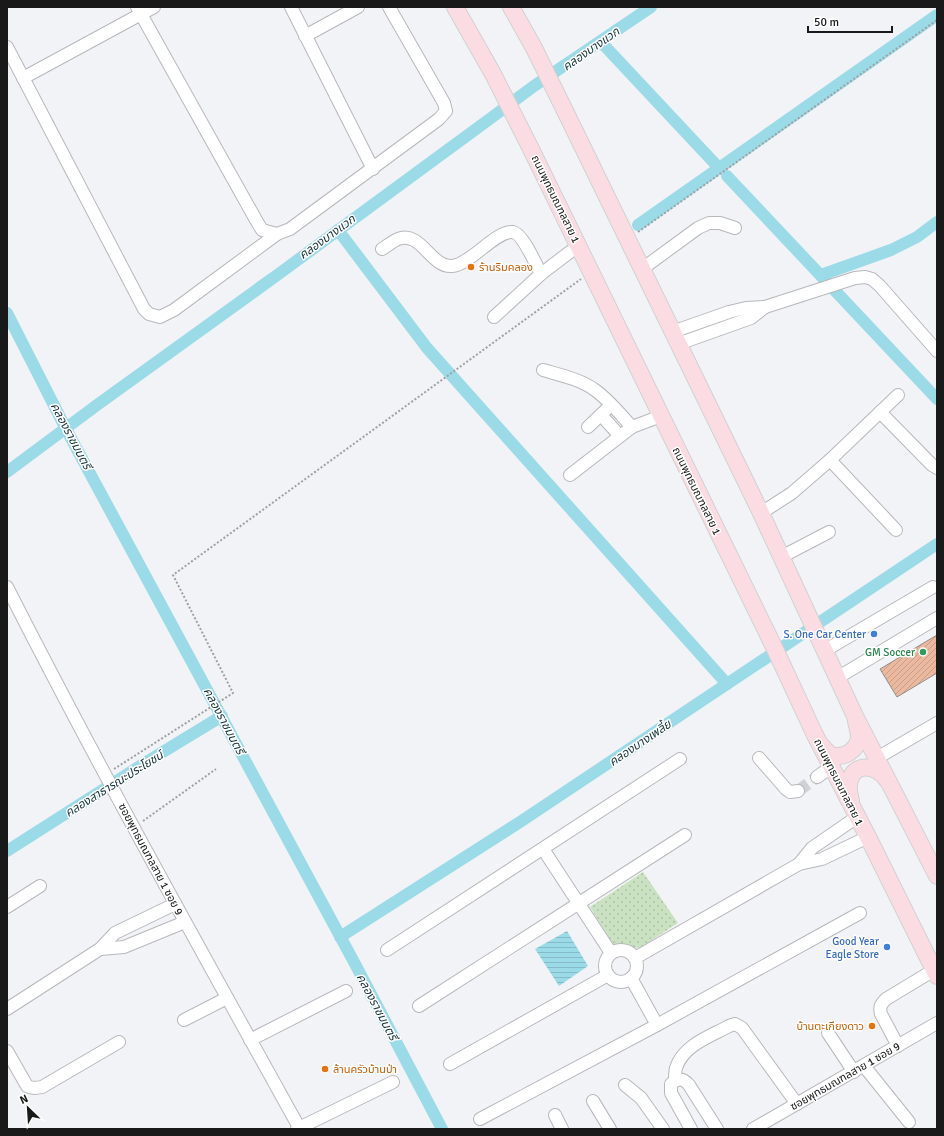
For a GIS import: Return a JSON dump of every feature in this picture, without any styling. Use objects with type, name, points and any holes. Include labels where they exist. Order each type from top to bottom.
[{"type":"main road","name":"ถนนพุทธมณฑลสาย 1","points":[[455,7],[493,74],[530,147],[774,646],[815,735],[936,973]]},
{"type":"main road","points":[[511,7],[534,48],[642,269],[781,557],[854,714],[878,758],[937,876]]},
{"type":"main road","points":[[815,735],[827,752],[832,755],[845,755],[854,749],[859,738],[854,714]]},
{"type":"main road","points":[[855,813],[848,785],[851,776],[859,769],[870,767],[879,770],[893,790]]},
{"type":"street","points":[[23,78],[139,11],[154,7]]},
{"type":"street","points":[[291,7],[372,169]]},
{"type":"street","points":[[305,36],[358,7]]},
{"type":"street","points":[[7,47],[144,310],[149,314],[160,317],[174,310],[277,234],[290,228],[372,169],[439,119],[446,111],[444,103],[390,7]]},
{"type":"street","points":[[139,11],[262,230],[277,234]]},
{"type":"street","points":[[642,269],[698,228],[709,223],[720,223],[736,228]]},
{"type":"street","points":[[382,249],[399,239],[410,238],[442,264],[453,266],[462,262],[503,234],[512,232],[520,236],[541,274]]},
{"type":"street","points":[[494,317],[541,274],[578,245]]},
{"type":"street","points":[[675,338],[729,312],[746,308],[765,307],[860,278],[872,279],[880,286],[937,351]]},
{"type":"street","points":[[543,370],[584,384],[594,390],[632,427]]},
{"type":"street","points":[[760,513],[792,493],[830,460],[898,395]]},
{"type":"street","points":[[588,427],[611,405]]},
{"type":"street","points":[[880,412],[937,468]]},
{"type":"street","points":[[601,415],[620,436]]},
{"type":"street","points":[[570,475],[632,427],[662,416]]},
{"type":"street","points":[[830,460],[896,530]]},
{"type":"street","points":[[781,557],[829,532]]},
{"type":"street","name":"ซอยพุทธมณฑลสาย 1 ซอย 9","points":[[7,586],[57,685],[134,828],[299,1128]]},
{"type":"street","points":[[824,651],[933,587]]},
{"type":"street","points":[[839,680],[937,618]]},
{"type":"street","points":[[839,680],[937,626]]},
{"type":"street","points":[[878,758],[937,723]]},
{"type":"street","points":[[759,758],[786,789],[790,792],[798,790]]},
{"type":"street","points":[[387,950],[680,759]]},
{"type":"street","points":[[816,777],[831,767]]},
{"type":"street","points":[[799,864],[812,848],[855,813]]},
{"type":"street","points":[[419,1006],[684,835]]},
{"type":"street","points":[[635,958],[799,864],[822,859],[868,837]]},
{"type":"street","points":[[543,849],[611,954]]},
{"type":"street","points":[[7,907],[40,886]]},
{"type":"street","points":[[7,1009],[100,949],[115,933],[175,904]]},
{"type":"street","points":[[480,1120],[657,1025],[860,913]]},
{"type":"street","points":[[100,949],[124,947],[185,922]]},
{"type":"street","points":[[621,950],[632,954],[635,958],[637,969],[635,974],[631,978],[619,982],[608,975],[605,964],[607,958],[611,954],[621,950]]},
{"type":"street","points":[[898,1046],[881,1014],[881,1004],[886,999],[936,973]]},
{"type":"street","points":[[450,1064],[608,975]]},
{"type":"street","points":[[631,978],[657,1025]]},
{"type":"street","points":[[250,1040],[346,991]]},
{"type":"street","points":[[184,1020],[227,998]]},
{"type":"street","name":"ซอยพุทธมณฑลสาย 1 ซอย 9","points":[[753,1129],[937,1023]]},
{"type":"street","points":[[675,1080],[675,1069],[688,1049],[735,1024],[742,1028],[797,1104]]},
{"type":"street","points":[[828,1033],[859,1069],[909,1122]]},
{"type":"street","points":[[8,1053],[27,1086],[36,1088],[119,1042]]},
{"type":"street","points":[[691,1129],[671,1093],[671,1084],[675,1080],[681,1079],[689,1085],[717,1129]]},
{"type":"street","points":[[299,1128],[347,1106],[393,1082]]},
{"type":"street","points":[[625,1086],[642,1098],[663,1129]]},
{"type":"street","points":[[593,1101],[610,1129]]},
{"type":"street","points":[[554,1115],[562,1129]]},
{"type":"path","points":[[627,240],[937,20]]},
{"type":"path","points":[[106,774],[233,693],[173,575],[591,271]]},
{"type":"path","points":[[134,828],[216,769]]},
{"type":"green space","points":[[643,872],[678,923],[640,948],[614,946],[590,907]]},
{"type":"water","points":[[567,931],[588,966],[559,986],[535,949]]},
{"type":"building","name":"GM Soccer","points":[[937,635],[937,673],[897,697],[880,669]]},
{"type":"waterway","name":"คลองบางแวก","points":[[7,472],[534,86],[651,7]]},
{"type":"waterway","points":[[638,225],[937,15]]},
{"type":"waterway","points":[[601,42],[719,168]]},
{"type":"waterway","points":[[727,176],[937,399]]},
{"type":"waterway","points":[[821,275],[891,250],[917,237],[937,222]]},
{"type":"waterway","points":[[338,230],[427,348],[727,684]]},
{"type":"waterway","name":"คลองราชมนตรี","points":[[7,313],[66,429],[354,962],[442,1129]]},
{"type":"waterway","name":"คลองบางเพลี้ย","points":[[340,937],[520,822],[937,544]]},
{"type":"waterway","name":"คลองสาธารณะประโยชน์","points":[[7,851],[148,761],[222,716]]},
{"type":"tunnel","points":[[798,791],[817,777]]},
{"type":"place","name":"ร้านริมคลอง","points":[[471,267]]},
{"type":"place","name":"S. One Car Center","points":[[874,634]]},
{"type":"place","name":"GM Soccer","points":[[923,652]]},
{"type":"place","name":"Good Year Eagle Store","points":[[887,947]]},
{"type":"place","name":"บ้านตะเกียงดาว","points":[[872,1026]]},
{"type":"place","name":"ล้านครัวบ้านป่า","points":[[325,1069]]}]
